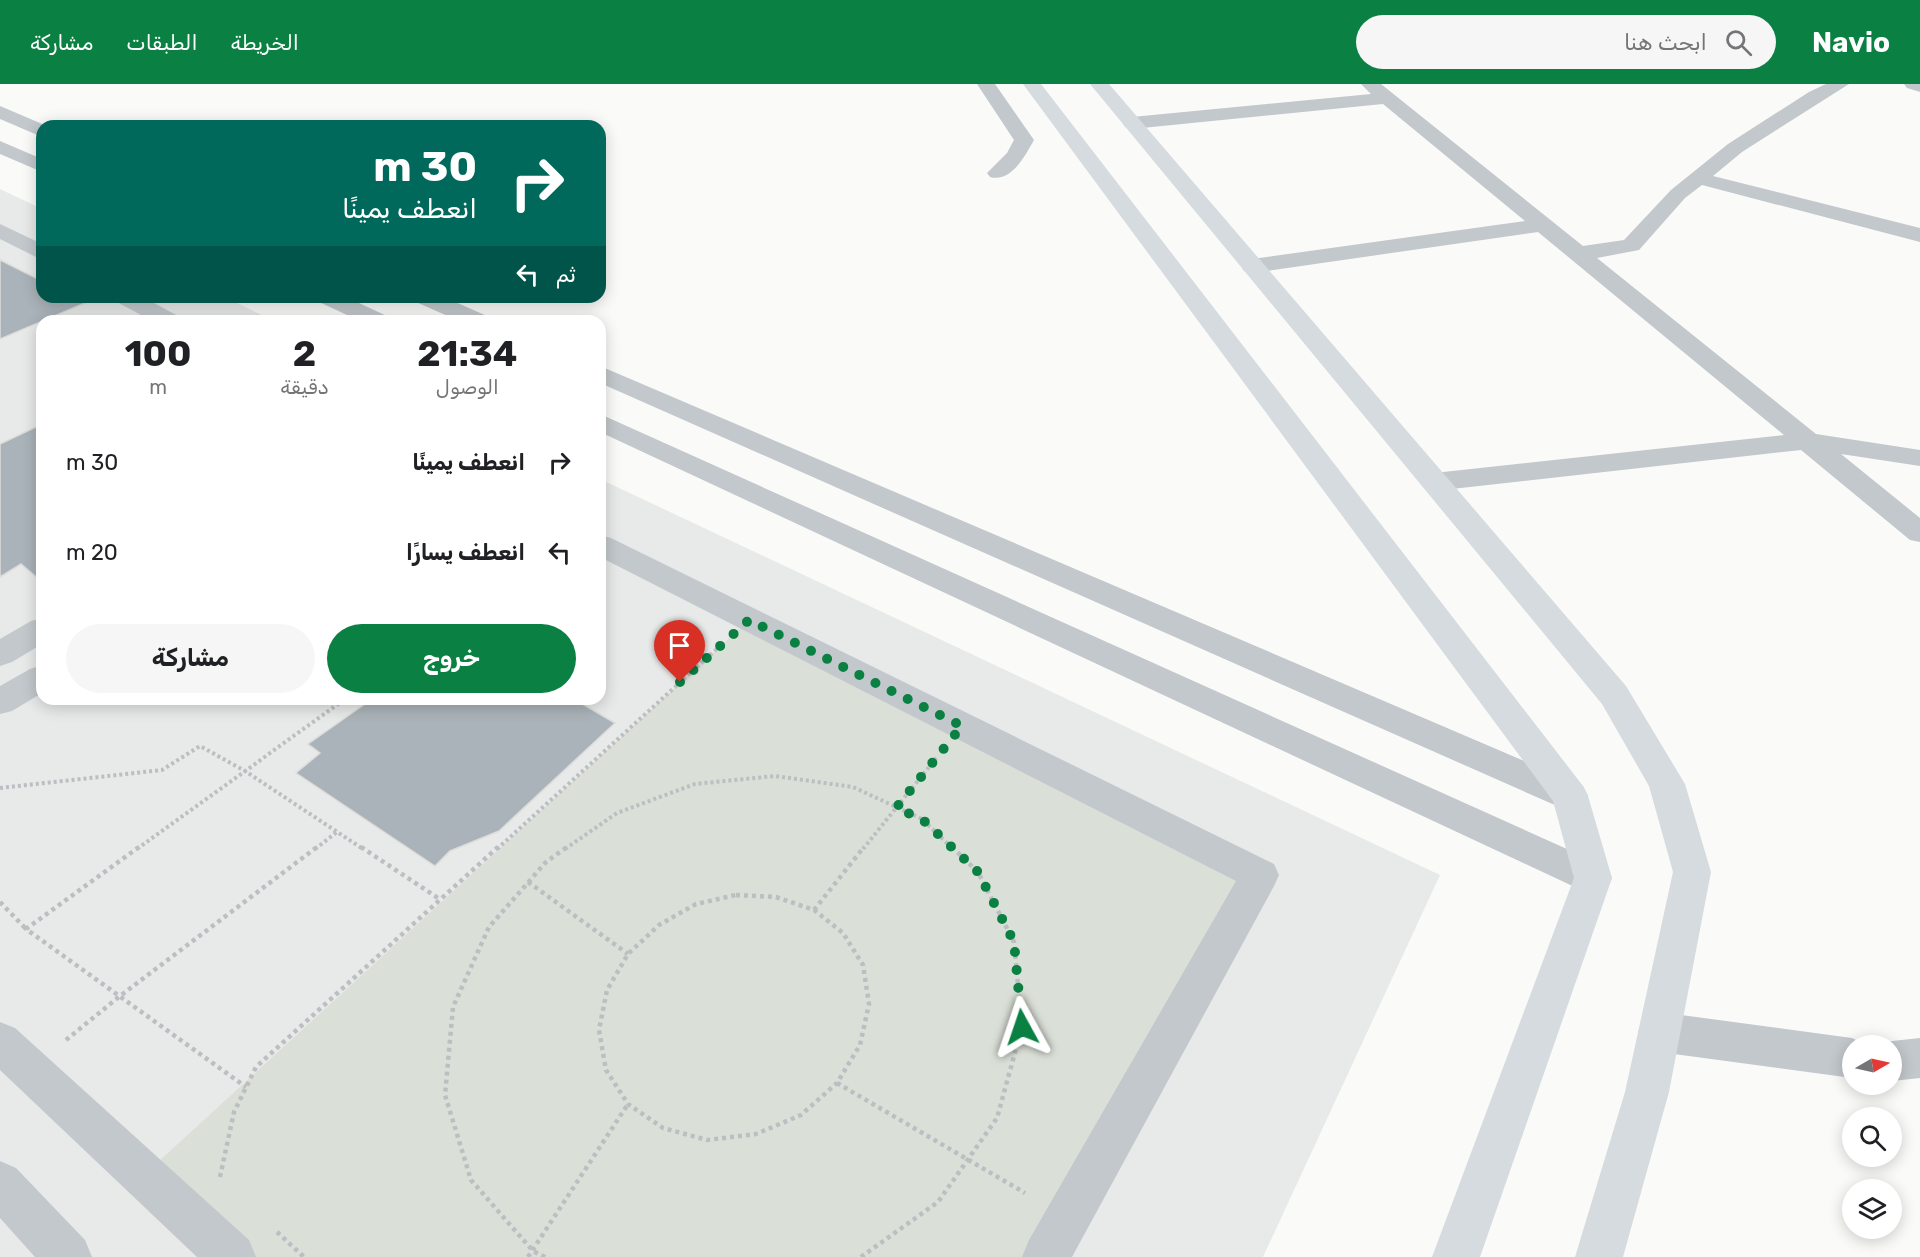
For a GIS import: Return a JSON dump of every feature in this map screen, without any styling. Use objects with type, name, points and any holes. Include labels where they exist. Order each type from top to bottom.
[{"type":"main road","points":[[1032,84],[1570,796],[1593,878],[1456,1257]]},
{"type":"main road","points":[[1099,84],[1614,695],[1667,784],[1692,872],[1647,1092],[1599,1257]]},
{"type":"street","points":[[986,84],[1024,140],[1015,156],[997,173]]},
{"type":"street","points":[[1578,254],[1631,245],[1678,194],[1735,148],[1815,96],[1840,84]]},
{"type":"street","points":[[1913,84],[1920,87]]},
{"type":"street","points":[[1132,123],[1378,91],[1920,533]]},
{"type":"street","points":[[0,112],[36,128]]},
{"type":"street","points":[[0,147],[36,163]]},
{"type":"street","points":[[1698,178],[1920,235]]},
{"type":"street","points":[[1252,266],[1542,225]]},
{"type":"street","points":[[0,230],[36,250]]},
{"type":"street","points":[[136,303],[159,315]]},
{"type":"street","points":[[340,303],[367,315]]},
{"type":"street","points":[[438,303],[465,315]]},
{"type":"street","points":[[606,377],[1570,796]]},
{"type":"street","points":[[606,425],[1593,878]]},
{"type":"street","points":[[1434,482],[1807,441],[1920,458]]},
{"type":"street","points":[[606,548],[1260,875],[1046,1257]]},
{"type":"street","points":[[0,654],[36,633]]},
{"type":"street","points":[[0,702],[36,681]]},
{"type":"street","points":[[1659,1032],[1842,1057]]},
{"type":"street","points":[[15,1056],[232,1257]]},
{"type":"street","points":[[1902,1060],[1920,1058]]},
{"type":"street","points":[[0,1184],[68,1257]]},
{"type":"path","points":[[228,1186],[219,1178],[234,1112],[256,1067],[749,620]]},
{"type":"path","points":[[26,929],[337,705]]},
{"type":"path","points":[[814,910],[962,726]]},
{"type":"path","points":[[0,788],[162,770],[200,746],[245,771],[441,900]]},
{"type":"path","points":[[545,1257],[533,1251],[471,1180],[445,1095],[453,1007],[489,927],[546,862],[617,813],[695,784],[775,776],[853,787],[922,819],[978,872],[1014,942],[1022,1027],[997,1118],[938,1202],[861,1257]]},
{"type":"path","points":[[15,1056],[120,996],[337,832]]},
{"type":"path","points":[[528,882],[628,954]]},
{"type":"path","points":[[736,894],[776,897],[814,910],[843,933],[863,965],[869,1004],[860,1045],[837,1083],[801,1115],[756,1134],[707,1140],[663,1128],[628,1104],[606,1070],[599,1030],[607,990],[628,954],[659,925],[696,904],[736,894]]},
{"type":"path","points":[[0,902],[26,929],[246,1087]]},
{"type":"path","points":[[837,1083],[1068,1218]]},
{"type":"path","points":[[528,1257],[628,1104]]},
{"type":"path","points":[[270,1226],[304,1257]]},
{"type":"shaded area","points":[[0,189],[36,206],[36,303],[237,303],[262,315],[36,315],[36,705],[606,705],[606,482],[1440,875],[1263,1257],[0,1257]]},
{"type":"shaded area","points":[[749,620],[1260,875],[1047,1257],[232,1257],[144,1175]]},
{"type":"building","points":[[0,260],[36,278],[36,303],[85,303],[57,315],[36,315],[36,324],[0,339]]},
{"type":"building","points":[[36,427],[36,577],[21,564],[0,577],[0,444]]},
{"type":"building","points":[[363,705],[584,705],[615,723],[499,831],[450,851],[435,866],[296,773],[320,753],[308,744]]},
{"type":"route","points":[[680,682],[749,620],[962,726],[896,808],[922,819],[978,872],[1014,942],[1022,1027]]}]
